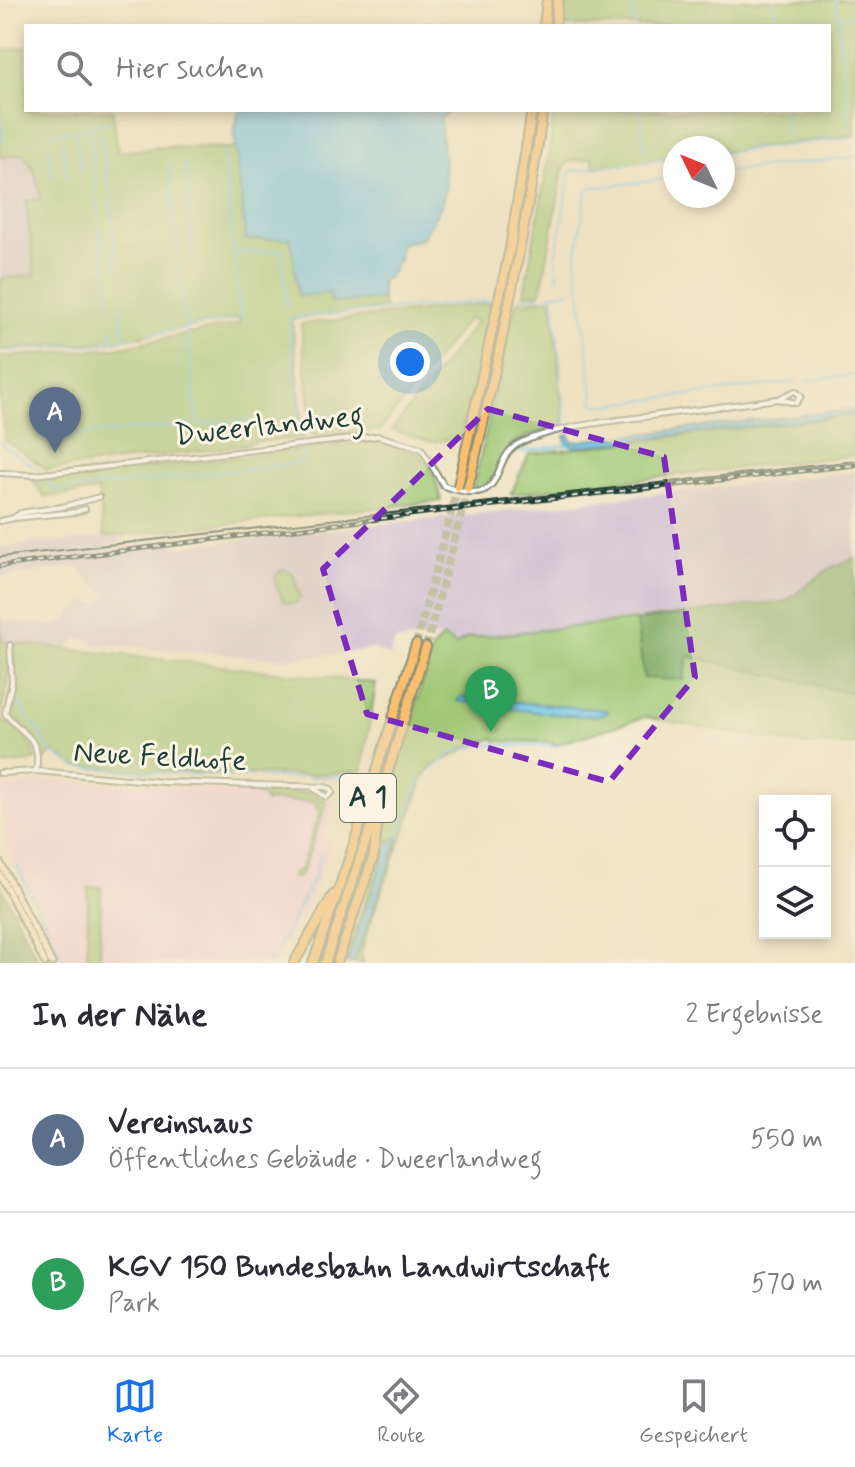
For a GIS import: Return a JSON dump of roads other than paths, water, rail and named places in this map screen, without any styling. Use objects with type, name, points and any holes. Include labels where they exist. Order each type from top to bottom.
[{"type":"highway","points":[[544,24],[547,0]]},
{"type":"highway","points":[[555,24],[558,0]]},
{"type":"highway","points":[[458,486],[510,248],[532,112]]},
{"type":"highway","points":[[468,488],[504,331],[543,112]]},
{"type":"highway","name":"A 1","points":[[313,963],[416,644]]},
{"type":"highway","name":"A 1","points":[[325,963],[379,804],[426,647]]},
{"type":"highway","points":[[337,963],[374,855],[379,804]]},
{"type":"highway","points":[[294,963],[342,880]]},
{"type":"main road","points":[[0,862],[52,963]]},
{"type":"main road","points":[[0,875],[45,963]]},
{"type":"street","name":"Dweerlandweg","points":[[0,473],[33,475],[378,436],[421,448],[444,486],[477,494],[498,474],[513,448],[522,442],[584,425],[778,399],[795,391],[801,396],[796,403],[778,399]]},
{"type":"street","points":[[14,518],[20,513],[62,507],[99,497]]},
{"type":"street","points":[[0,521],[85,509]]},
{"type":"street","points":[[10,645],[12,682],[5,713],[26,733],[37,749],[36,771]]},
{"type":"street","name":"Neue Feldhofe","points":[[2,774],[36,771],[163,782],[312,787]]},
{"type":"water","points":[[239,112],[448,112],[440,119],[446,186],[441,206],[422,239],[400,244],[399,261],[389,277],[381,281],[382,299],[331,303],[330,293],[298,296],[291,238],[246,240],[234,133]]},
{"type":"water","points":[[855,409],[855,414],[573,447],[566,442],[565,436],[569,434],[572,442]]},
{"type":"water","points":[[460,697],[608,712],[560,715],[457,701]]},
{"type":"water","points":[[399,838],[353,963],[347,963],[386,852],[380,847],[384,841],[392,842]]},
{"type":"waterway","points":[[631,0],[634,24]]},
{"type":"waterway","points":[[773,0],[776,24]]},
{"type":"waterway","points":[[836,0],[849,129]]},
{"type":"waterway","points":[[840,16],[855,15]]},
{"type":"waterway","points":[[775,22],[827,20]]},
{"type":"waterway","points":[[641,112],[645,152]]},
{"type":"waterway","points":[[783,112],[785,136]]},
{"type":"waterway","points":[[0,118],[3,140]]},
{"type":"waterway","points":[[50,135],[111,121]]},
{"type":"waterway","points":[[101,132],[109,190]]},
{"type":"waterway","points":[[89,134],[96,191]]},
{"type":"waterway","points":[[76,136],[82,171]]},
{"type":"waterway","points":[[735,152],[855,137]]},
{"type":"waterway","points":[[62,140],[68,176]]},
{"type":"waterway","points":[[48,144],[53,176]]},
{"type":"waterway","points":[[223,150],[241,321]]},
{"type":"waterway","points":[[735,171],[855,157]]},
{"type":"waterway","points":[[558,278],[556,257],[570,171],[663,159]]},
{"type":"waterway","points":[[185,163],[188,186]]},
{"type":"waterway","points":[[169,164],[178,254]]},
{"type":"waterway","points":[[663,179],[590,188],[586,193],[576,259],[594,403],[598,406],[795,382]]},
{"type":"waterway","points":[[188,189],[191,220]]},
{"type":"waterway","points":[[110,194],[112,221]]},
{"type":"waterway","points":[[97,199],[100,221]]},
{"type":"waterway","points":[[191,224],[193,254]]},
{"type":"waterway","points":[[113,225],[117,268]]},
{"type":"waterway","points":[[100,227],[106,269]]},
{"type":"waterway","points":[[236,253],[281,250],[287,307]]},
{"type":"waterway","points":[[179,263],[184,304]]},
{"type":"waterway","points":[[107,275],[109,303]]},
{"type":"waterway","points":[[547,295],[571,291]]},
{"type":"waterway","points":[[553,294],[562,380]]},
{"type":"waterway","points":[[519,298],[540,296]]},
{"type":"waterway","points":[[302,439],[289,318],[492,300]]},
{"type":"waterway","points":[[184,307],[187,326]]},
{"type":"waterway","points":[[121,308],[124,339]]},
{"type":"waterway","points":[[148,334],[235,320]]},
{"type":"waterway","points":[[111,328],[112,339]]},
{"type":"waterway","points":[[187,331],[192,376]]},
{"type":"waterway","points":[[4,351],[99,344],[136,337]]},
{"type":"waterway","points":[[806,381],[855,375]]},
{"type":"waterway","points":[[192,381],[197,418]]},
{"type":"waterway","points":[[563,394],[566,425]]},
{"type":"waterway","points":[[40,438],[249,420]]},
{"type":"waterway","points":[[0,441],[41,471]]},
{"type":"waterway","points":[[520,452],[568,445]]},
{"type":"waterway","points":[[47,478],[53,489],[64,490],[299,463],[304,458],[303,448]]},
{"type":"waterway","points":[[15,697],[28,718]]},
{"type":"waterway","points":[[33,723],[50,751],[75,767],[201,775]]},
{"type":"waterway","points":[[429,771],[453,753],[482,745],[558,746]]},
{"type":"waterway","points":[[206,775],[253,776]]},
{"type":"waterway","points":[[308,778],[342,776],[344,780]]},
{"type":"waterway","points":[[258,777],[301,778]]},
{"type":"waterway","points":[[397,837],[421,779]]},
{"type":"waterway","points":[[277,949],[313,880],[321,855]]},
{"type":"waterway","points":[[17,866],[51,934]]},
{"type":"waterway","points":[[52,937],[65,963]]},
{"type":"waterway","points":[[268,963],[272,957]]},
{"type":"tunnel","points":[[416,644],[458,486]]},
{"type":"tunnel","points":[[426,647],[468,488]]},
{"type":"tram line","points":[[0,557],[855,461]]},
{"type":"railway","points":[[0,566],[441,511],[855,465]]},
{"type":"place","name":"Vereinshaus","points":[[55,453]]},
{"type":"place","name":"KGV 150 Bundesbahn Landwirtschaft","points":[[491,732]]}]
